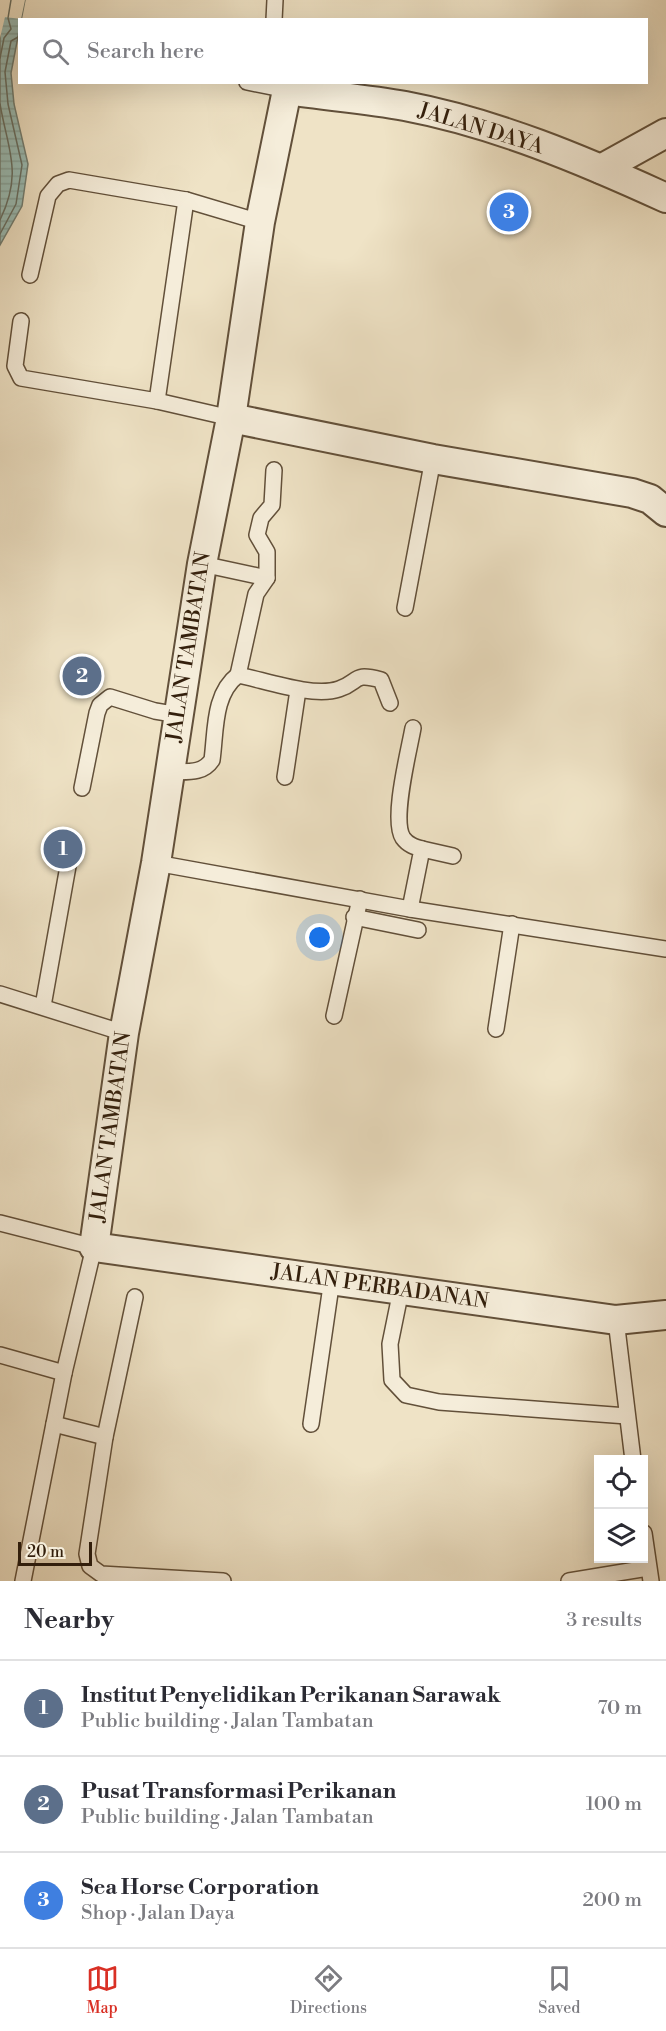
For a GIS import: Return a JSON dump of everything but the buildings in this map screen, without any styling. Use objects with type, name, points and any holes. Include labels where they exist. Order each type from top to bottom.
[{"type":"street","name":"JALAN DAYA","points":[[274,86],[405,106],[484,126],[601,169],[666,198]]},
{"type":"street","name":"JALAN TAMBATAN","points":[[94,1247],[124,1033],[156,863],[202,564],[231,418],[260,222],[274,86]]},
{"type":"street","points":[[601,169],[666,133]]},
{"type":"street","points":[[231,418],[433,459],[632,493],[650,499],[666,512]]},
{"type":"street","name":"JALAN PERBADANAN","points":[[94,1247],[616,1320],[666,1315]]},
{"type":"lane","points":[[274,18],[275,0]]},
{"type":"lane","points":[[30,275],[48,196],[58,184],[69,180],[186,200],[260,222]]},
{"type":"lane","points":[[157,401],[186,200]]},
{"type":"lane","points":[[21,321],[15,366],[21,378],[157,401],[231,418]]},
{"type":"lane","points":[[405,608],[433,459]]},
{"type":"lane","points":[[170,772],[201,771],[212,760],[221,694],[227,683],[238,675],[256,594],[267,579],[267,552],[257,535],[261,518],[272,506],[274,471]]},
{"type":"lane","points":[[202,564],[267,579]]},
{"type":"lane","points":[[238,675],[298,690],[339,689],[356,678],[367,676],[381,680],[390,703]]},
{"type":"lane","points":[[285,777],[298,690]]},
{"type":"lane","points":[[81,788],[97,713],[100,705],[110,697],[155,711],[179,715]]},
{"type":"lane","points":[[413,728],[398,820],[402,837],[409,845],[453,856]]},
{"type":"lane","points":[[410,909],[423,849]]},
{"type":"lane","points":[[43,1006],[70,855]]},
{"type":"lane","points":[[156,863],[410,909],[666,949]]},
{"type":"lane","points":[[334,1016],[354,917],[360,899]]},
{"type":"lane","points":[[354,917],[418,930]]},
{"type":"lane","points":[[496,1029],[512,924]]},
{"type":"lane","points":[[0,994],[124,1033]]},
{"type":"lane","points":[[0,1223],[94,1247],[64,1373],[23,1581]]},
{"type":"lane","points":[[310,1424],[332,1279]]},
{"type":"lane","points":[[401,1290],[390,1344],[392,1380],[406,1395],[439,1402],[627,1416]]},
{"type":"lane","points":[[135,1297],[105,1437],[87,1554],[90,1566],[101,1574],[223,1581]]},
{"type":"lane","points":[[616,1320],[632,1455]]},
{"type":"lane","points":[[0,1355],[64,1373]]},
{"type":"lane","points":[[54,1424],[105,1437]]},
{"type":"lane","points":[[569,1581],[650,1574]]},
{"type":"water","points":[[0,0],[25,0],[22,18],[18,18],[18,36],[11,73],[14,104],[28,164],[22,206],[0,245]]},
{"type":"pier","points":[[0,0],[25,0],[21,18],[5,17],[0,38]]},
{"type":"place","name":"Sea Horse Corporation","points":[[509,212]]},
{"type":"place","name":"Pusat Transformasi Perikanan","points":[[82,676]]},
{"type":"place","name":"Institut Penyelidikan Perikanan Sarawak","points":[[63,849]]}]
